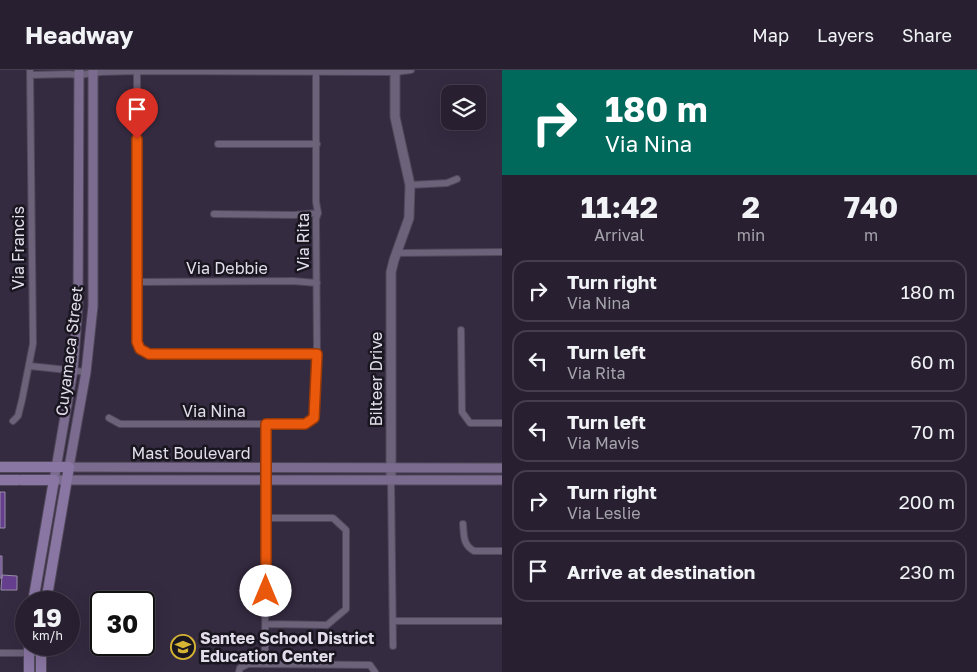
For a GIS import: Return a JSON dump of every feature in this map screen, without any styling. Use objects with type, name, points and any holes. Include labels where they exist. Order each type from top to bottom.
[{"type":"main road","name":"Cuyamaca Street","points":[[35,591],[73,370],[78,305],[79,72]]},
{"type":"main road","name":"Cuyamaca Street","points":[[48,591],[86,372],[93,306],[93,72]]},
{"type":"main road","name":"Mast Boulevard","points":[[0,467],[502,468]]},
{"type":"main road","name":"Mast Boulevard","points":[[0,480],[502,480]]},
{"type":"main road","points":[[29,656],[29,672]]},
{"type":"main road","points":[[41,656],[41,672]]},
{"type":"street","points":[[30,72],[69,74],[79,72],[137,71],[411,70]]},
{"type":"street","points":[[137,71],[138,344],[142,351],[149,354],[317,354]]},
{"type":"street","name":"Via Rita","points":[[315,414],[317,354],[316,219],[318,213],[316,202],[316,71]]},
{"type":"street","name":"Bilteer Drive","points":[[393,646],[390,285],[394,260],[409,218],[410,185],[395,117],[395,71]]},
{"type":"street","name":"Via Francis","points":[[12,421],[18,416],[30,366],[33,344],[30,72]]},
{"type":"street","points":[[218,144],[316,144]]},
{"type":"street","points":[[410,185],[447,183],[457,179]]},
{"type":"street","points":[[214,214],[294,215],[318,213]]},
{"type":"street","points":[[397,253],[502,252]]},
{"type":"street","name":"Via Debbie","points":[[137,282],[293,281],[317,283]]},
{"type":"street","points":[[461,330],[461,407],[466,419],[470,423],[502,423]]},
{"type":"street","points":[[30,366],[86,372]]},
{"type":"street","name":"Via Nina","points":[[109,418],[120,424],[305,424],[312,420],[315,414]]},
{"type":"street","points":[[265,653],[266,424]]},
{"type":"street","points":[[266,518],[333,518],[346,530],[346,609],[327,624],[266,624]]},
{"type":"street","points":[[463,524],[464,542],[471,550],[502,551]]},
{"type":"street","points":[[393,621],[502,621]]},
{"type":"street","points":[[0,653],[15,651]]},
{"type":"street","points":[[240,670],[248,664],[370,665],[375,672]]},
{"type":"building","points":[[0,492],[5,492],[5,528],[0,528]]},
{"type":"building","points":[[0,556],[2,556],[2,578],[0,578]]},
{"type":"building","points":[[2,575],[17,576],[17,590],[1,590]]},
{"type":"place","name":"Santee School District Education Center","points":[[183,647]]},
{"type":"route","points":[[137,139],[137,342],[140,349],[144,353],[149,354],[317,354],[314,418],[305,424],[266,424],[266,591]]}]
